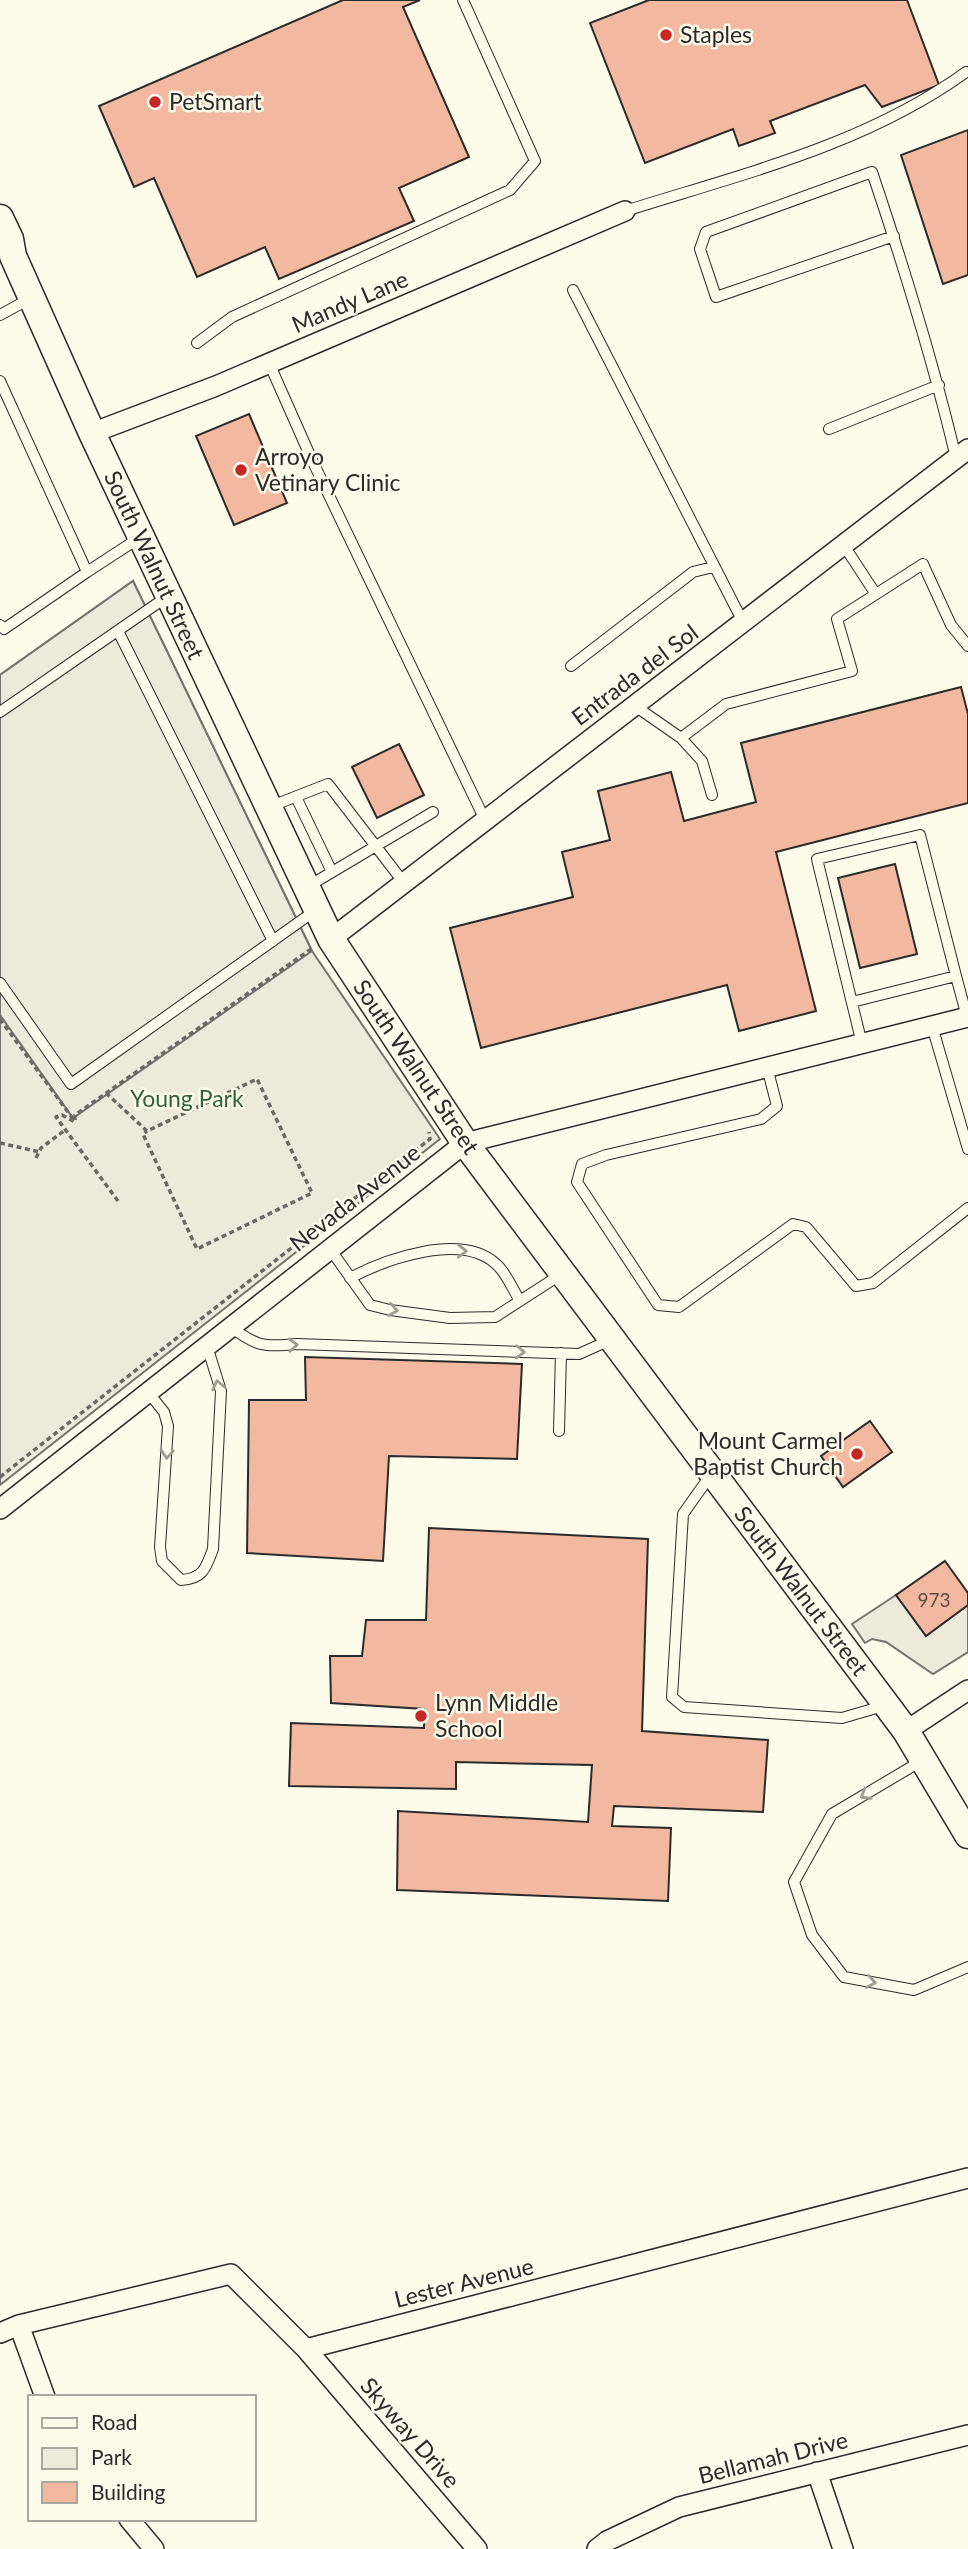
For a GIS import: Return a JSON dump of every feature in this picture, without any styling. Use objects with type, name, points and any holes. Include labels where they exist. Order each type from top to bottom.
[{"type":"street","name":"Mandy Lane","points":[[92,433],[269,363],[625,211]]},
{"type":"street","name":"South Walnut Street","points":[[0,218],[31,298],[92,433],[330,937],[464,1143],[887,1704],[968,1835]]},
{"type":"street","name":"Entrada del Sol","points":[[330,937],[962,454]]},
{"type":"street","name":"Nevada Avenue","points":[[0,1509],[464,1143],[967,1017]]},
{"type":"street","points":[[906,1731],[968,1690]]},
{"type":"street","name":"Lester Avenue","points":[[306,2349],[968,2178]]},
{"type":"street","points":[[0,2333],[19,2325],[231,2274],[306,2349]]},
{"type":"street","points":[[19,2325],[45,2395]]},
{"type":"street","name":"Skyway Drive","points":[[306,2349],[477,2549]]},
{"type":"street","name":"Bellamah Drive","points":[[597,2549],[607,2541],[679,2507],[968,2435]]},
{"type":"street","points":[[817,2472],[843,2549]]},
{"type":"street","points":[[131,2521],[154,2549]]},
{"type":"lane","points":[[197,343],[232,317],[510,190],[535,161],[463,0]]},
{"type":"lane","points":[[625,211],[843,141],[932,97],[966,72]]},
{"type":"lane","points":[[894,236],[716,297],[700,248],[706,232],[872,172],[894,236],[962,454]]},
{"type":"lane","points":[[573,290],[743,622]]},
{"type":"lane","points":[[0,315],[31,298]]},
{"type":"lane","points":[[269,363],[312,460],[485,820]]},
{"type":"lane","points":[[0,381],[87,572]]},
{"type":"lane","points":[[829,429],[939,385]]},
{"type":"lane","points":[[0,625],[4,629],[140,537]]},
{"type":"lane","points":[[843,543],[875,593]]},
{"type":"lane","points":[[681,738],[726,704],[852,671],[837,619],[923,564],[951,625],[968,646]]},
{"type":"lane","points":[[571,666],[693,572],[713,567]]},
{"type":"lane","points":[[0,712],[169,596]]},
{"type":"lane","points":[[118,631],[273,941]]},
{"type":"lane","points":[[635,706],[681,738],[702,761],[712,794]]},
{"type":"lane","points":[[269,807],[328,784],[404,883]]},
{"type":"lane","points":[[296,797],[332,872]]},
{"type":"lane","points":[[0,983],[72,1083],[273,941],[332,872],[433,812]]},
{"type":"lane","points":[[862,1044],[817,859],[920,835],[967,1017]]},
{"type":"lane","points":[[852,1002],[956,976]]},
{"type":"lane","points":[[932,1026],[968,1149]]},
{"type":"lane","points":[[767,1068],[777,1106],[761,1119],[606,1155],[582,1164],[577,1182],[658,1305],[679,1307],[793,1224],[806,1227],[856,1286],[873,1283],[968,1209]]},
{"type":"lane","points":[[330,1249],[370,1305],[450,1318],[495,1317],[563,1273]]},
{"type":"lane","points":[[351,1278],[382,1261],[431,1251],[474,1251],[497,1264],[520,1301]]},
{"type":"lane","points":[[231,1327],[253,1344],[269,1347],[297,1343],[579,1354],[612,1339]]},
{"type":"lane","points":[[148,1392],[164,1412],[169,1426],[160,1547],[162,1561],[181,1580],[196,1579],[205,1572],[213,1549],[221,1391],[207,1346]]},
{"type":"lane","points":[[559,1431],[561,1353]]},
{"type":"lane","points":[[712,1472],[683,1514],[672,1697],[684,1707],[842,1718],[887,1704]]},
{"type":"lane","points":[[923,1760],[832,1814],[794,1882],[811,1935],[844,1977],[914,1990],[968,1967]]},
{"type":"path","points":[[75,1122],[75,1115],[330,937]]},
{"type":"path","points":[[0,1019],[75,1122]]},
{"type":"path","points":[[257,1079],[312,1193],[197,1250],[143,1134],[147,1130],[257,1079]]},
{"type":"path","points":[[106,1093],[147,1130]]},
{"type":"path","points":[[75,1122],[62,1115],[56,1116],[118,1201]]},
{"type":"path","points":[[36,1158],[65,1130]]},
{"type":"path","points":[[0,1477],[430,1139]]},
{"type":"path","points":[[0,1143],[40,1152]]},
{"type":"green space","name":"Young Park","points":[[133,581],[312,951],[440,1139],[0,1485],[0,675]]},
{"type":"shaded area","points":[[133,581],[312,951],[73,1118],[0,1015],[0,675]]},
{"type":"shaded area","points":[[896,1595],[926,1635],[968,1605],[968,1652],[933,1674],[886,1642],[872,1639],[865,1643],[852,1624]]},
{"type":"building","points":[[343,0],[420,0],[403,7],[469,157],[399,188],[414,221],[279,279],[265,247],[197,277],[154,178],[134,187],[99,106]]},
{"type":"building","points":[[649,0],[907,0],[939,85],[882,107],[865,85],[770,121],[775,133],[739,146],[733,129],[645,163],[590,23]]},
{"type":"building","points":[[968,130],[968,275],[943,284],[901,155]]},
{"type":"building","name":"Arroyo Vetinary Clinic","points":[[249,414],[287,503],[234,525],[196,436]]},
{"type":"building","points":[[961,687],[968,714],[968,803],[776,852],[816,1011],[739,1031],[727,985],[481,1048],[450,928],[573,897],[562,852],[610,840],[598,791],[671,772],[684,821],[756,802],[741,743]]},
{"type":"building","points":[[399,744],[424,795],[377,818],[352,767]]},
{"type":"building","points":[[895,864],[917,954],[860,968],[838,878]]},
{"type":"building","points":[[305,1357],[522,1364],[517,1459],[389,1456],[383,1561],[247,1553],[249,1400],[306,1400]]},
{"type":"building","name":"Mount Carmel Baptist Church","points":[[870,1421],[892,1452],[843,1487],[821,1456]]},
{"type":"building","points":[[429,1528],[648,1539],[642,1731],[768,1740],[763,1812],[614,1806],[612,1826],[671,1828],[668,1901],[397,1890],[398,1811],[588,1822],[592,1765],[456,1762],[456,1789],[289,1786],[291,1723],[424,1728],[424,1709],[331,1703],[330,1656],[362,1656],[366,1620],[426,1620]]},
{"type":"building","points":[[945,1561],[968,1593],[968,1605],[926,1636],[896,1595]]},
{"type":"place","name":"Staples","points":[[666,35]]},
{"type":"place","name":"PetSmart","points":[[155,102]]},
{"type":"place","name":"Arroyo Vetinary Clinic","points":[[241,470]]},
{"type":"place","name":"Mount Carmel Baptist Church","points":[[857,1454]]},
{"type":"place","name":"Lynn Middle School","points":[[421,1716]]}]
